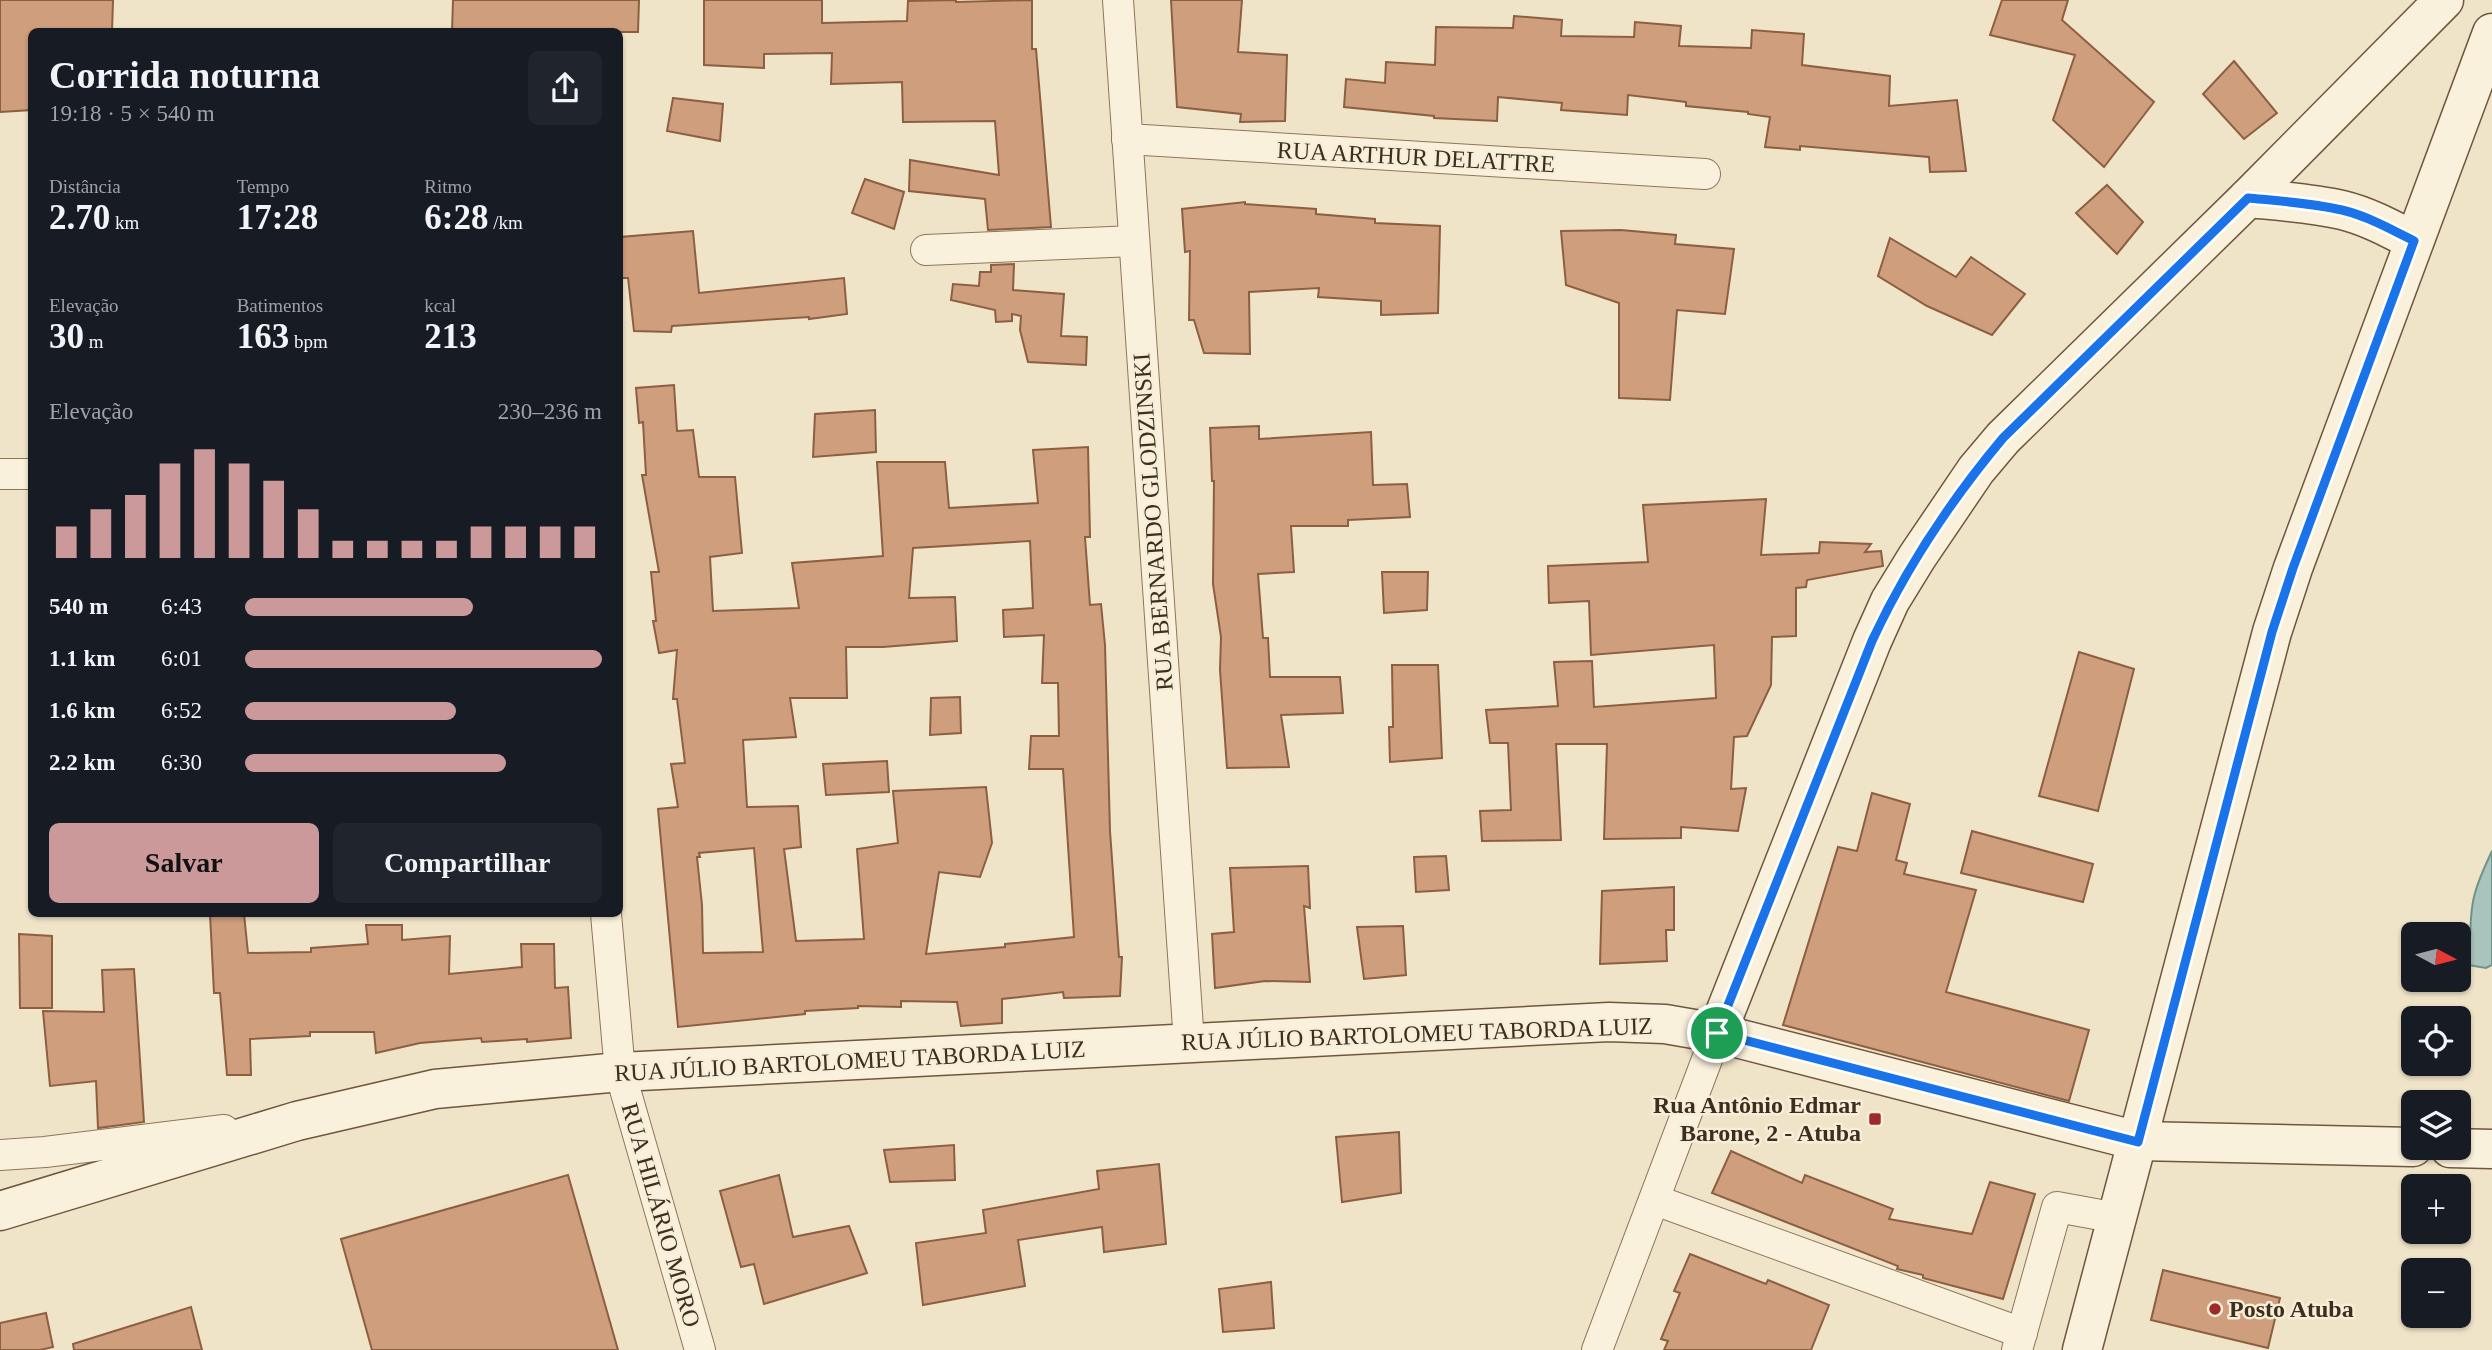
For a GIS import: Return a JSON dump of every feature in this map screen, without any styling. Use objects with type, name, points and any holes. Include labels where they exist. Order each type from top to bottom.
[{"type":"main road","points":[[1717,1033],[1872,641],[1891,601],[1917,557],[1976,470],[2003,438],[2248,198],[2444,0]]},
{"type":"main road","points":[[2082,1350],[2272,632],[2298,555],[2492,33]]},
{"type":"main road","points":[[2248,198],[2344,210],[2381,224],[2414,241]]},
{"type":"main road","name":"RUA JÚLIO BARTOLOMEU TABORDA LUIZ","points":[[0,1211],[297,1121],[435,1089],[620,1072],[1609,1022],[1665,1024],[1717,1033],[2138,1142],[2401,1147]]},
{"type":"main road","points":[[2471,1148],[2492,1149]]},
{"type":"street","name":"RUA BERNARDO GLODZINSKI","points":[[1118,0],[1189,1043]]},
{"type":"street","name":"RUA ARTHUR DELATTRE","points":[[1127,139],[1705,174]]},
{"type":"street","points":[[926,250],[1134,241]]},
{"type":"street","points":[[0,474],[28,474]]},
{"type":"street","name":"RUA HILÁRIO MORO","points":[[606,917],[620,1072],[700,1350]]},
{"type":"street","points":[[1597,1350],[1717,1033]]},
{"type":"street","points":[[0,1155],[45,1152],[297,1121]]},
{"type":"street","points":[[1655,1200],[2020,1342],[2057,1207],[2117,1218]]},
{"type":"water","points":[[2492,851],[2492,965],[2486,968],[2471,966],[2471,920],[2478,882]]},
{"type":"building","points":[[0,0],[113,0],[112,28],[28,28],[28,110],[0,112]]},
{"type":"building","points":[[453,0],[639,0],[638,32],[623,32],[623,28],[452,28]]},
{"type":"building","points":[[704,0],[822,0],[822,23],[907,21],[908,1],[1032,0],[1032,49],[1036,49],[1051,227],[988,230],[985,199],[909,191],[910,160],[999,175],[995,121],[903,122],[902,82],[831,84],[832,53],[764,54],[764,68],[704,65]]},
{"type":"building","points":[[1171,0],[1242,0],[1238,52],[1287,55],[1285,121],[1240,122],[1241,114],[1177,107]]},
{"type":"building","points":[[2002,0],[2068,0],[2062,20],[2154,102],[2104,167],[2053,120],[2075,55],[1990,35]]},
{"type":"building","points":[[1514,16],[1562,20],[1561,36],[1634,37],[1635,22],[1681,26],[1679,46],[1751,48],[1752,30],[1804,34],[1802,65],[1890,76],[1889,106],[1957,100],[1966,171],[1930,172],[1929,157],[1800,146],[1800,150],[1765,147],[1770,117],[1628,95],[1627,115],[1561,110],[1562,103],[1498,97],[1497,121],[1434,118],[1344,107],[1346,79],[1385,83],[1386,62],[1435,65],[1436,27],[1513,28]]},
{"type":"building","points":[[2234,61],[2277,113],[2244,139],[2203,94]]},
{"type":"building","points":[[673,98],[723,104],[720,141],[667,131]]},
{"type":"building","points":[[865,179],[904,192],[894,229],[852,213]]},
{"type":"building","points":[[2107,185],[2143,222],[2117,254],[2076,213]]},
{"type":"building","points":[[1245,202],[1316,209],[1316,214],[1375,219],[1375,223],[1440,226],[1438,313],[1381,315],[1381,301],[1318,297],[1319,288],[1249,292],[1250,354],[1204,353],[1194,320],[1189,320],[1190,251],[1185,252],[1182,209]]},
{"type":"building","points":[[1621,230],[1676,235],[1675,244],[1734,249],[1725,314],[1677,310],[1670,400],[1619,398],[1619,303],[1566,285],[1561,231]]},
{"type":"building","points":[[693,231],[699,293],[844,278],[847,314],[809,319],[672,326],[671,332],[634,331],[628,278],[623,278],[623,237]]},
{"type":"building","points":[[1890,238],[1956,277],[1971,257],[2025,294],[1992,335],[1927,306],[1878,276]]},
{"type":"building","points":[[1014,264],[1013,290],[1064,294],[1061,336],[1087,337],[1086,365],[1028,362],[1020,330],[1021,316],[1012,314],[1012,321],[996,322],[995,310],[951,300],[953,284],[979,286],[980,272],[991,272],[991,265]]},
{"type":"building","points":[[674,385],[677,431],[693,430],[699,477],[735,477],[742,553],[710,557],[713,611],[799,608],[792,563],[883,556],[877,462],[945,462],[949,508],[1038,503],[1033,450],[1088,447],[1090,537],[1085,537],[1090,605],[1101,604],[1105,645],[1110,831],[1119,957],[1122,957],[1120,996],[1064,998],[1063,992],[1002,999],[1002,1023],[961,1026],[957,1002],[901,1001],[901,1007],[858,1006],[678,1027],[658,809],[678,807],[671,764],[685,763],[677,699],[673,699],[677,650],[659,653],[653,621],[656,621],[651,572],[659,572],[642,475],[646,475],[643,422],[639,423],[636,388]],"holes":[[[1030,541],[1033,608],[1003,610],[1004,637],[1044,635],[1042,683],[1058,683],[1059,736],[1031,736],[1029,769],[1063,769],[1074,937],[926,954],[939,872],[980,877],[992,843],[986,787],[893,791],[898,843],[857,849],[864,939],[796,941],[784,849],[801,847],[798,806],[747,807],[743,740],[796,737],[790,698],[847,698],[846,647],[957,641],[955,597],[909,598],[913,548]],[[754,848],[763,952],[703,953],[697,857],[700,857],[699,853]]]},
{"type":"building","points":[[875,410],[876,452],[813,457],[815,414]]},
{"type":"building","points":[[1259,426],[1259,439],[1371,432],[1373,485],[1407,484],[1410,517],[1348,520],[1348,526],[1291,526],[1294,572],[1258,574],[1263,638],[1268,638],[1270,677],[1340,677],[1343,713],[1281,715],[1289,767],[1227,768],[1220,670],[1221,637],[1213,584],[1214,481],[1210,428]]},
{"type":"building","points":[[1766,499],[1761,555],[1819,553],[1820,542],[1871,544],[1865,552],[1881,551],[1883,566],[1807,580],[1806,587],[1796,588],[1796,636],[1772,637],[1771,685],[1747,736],[1734,737],[1731,789],[1746,788],[1738,831],[1681,827],[1681,838],[1604,839],[1607,744],[1556,744],[1561,840],[1482,841],[1480,811],[1511,810],[1508,743],[1490,743],[1486,710],[1558,706],[1554,662],[1592,661],[1594,707],[1716,698],[1714,645],[1591,655],[1589,601],[1549,603],[1548,566],[1648,562],[1643,505]]},
{"type":"building","points":[[1382,572],[1428,572],[1427,610],[1384,613]]},
{"type":"building","points":[[2079,652],[2134,669],[2098,811],[2039,796]]},
{"type":"building","points":[[1392,665],[1438,665],[1442,758],[1390,762],[1389,727],[1393,727]]},
{"type":"building","points":[[960,697],[961,733],[930,735],[931,698]]},
{"type":"building","points":[[887,761],[889,792],[826,795],[823,764]]},
{"type":"building","points":[[1872,793],[1910,804],[1896,860],[1907,863],[1904,874],[1976,890],[1946,992],[2089,1030],[2069,1101],[1783,1025],[1838,847],[1857,851]]},
{"type":"building","points":[[1972,831],[2093,864],[2083,902],[1961,873]]},
{"type":"building","points":[[1446,856],[1449,890],[1416,892],[1414,857]]},
{"type":"building","points":[[1308,866],[1310,908],[1304,906],[1310,982],[1265,981],[1215,988],[1212,934],[1234,932],[1230,868]]},
{"type":"building","points":[[1674,887],[1674,930],[1666,930],[1667,961],[1600,964],[1602,891]]},
{"type":"building","points":[[210,917],[244,917],[248,953],[311,952],[311,948],[368,944],[366,925],[402,925],[402,940],[450,936],[449,974],[522,967],[521,944],[554,944],[555,988],[568,987],[571,1038],[482,1042],[481,1038],[420,1043],[376,1053],[374,1032],[310,1032],[310,1036],[250,1039],[251,1075],[227,1075],[220,993],[214,993]]},
{"type":"building","points":[[1403,926],[1406,975],[1364,979],[1357,927]]},
{"type":"building","points":[[19,934],[52,936],[52,1008],[20,1008]]},
{"type":"building","points":[[134,969],[144,1122],[98,1128],[96,1081],[50,1086],[43,1011],[104,1012],[102,970]]},
{"type":"building","points":[[1399,1132],[1401,1193],[1342,1202],[1336,1137]]},
{"type":"building","points":[[954,1145],[955,1180],[890,1182],[884,1150]]},
{"type":"building","points":[[1731,1151],[1802,1183],[1805,1175],[1893,1209],[1889,1219],[1972,1234],[1990,1182],[2035,1194],[2003,1299],[1897,1269],[1898,1266],[1712,1193]]},
{"type":"building","points":[[1159,1164],[1166,1244],[1104,1252],[1102,1227],[1018,1240],[1025,1286],[923,1305],[916,1243],[986,1233],[983,1210],[1099,1189],[1097,1171]]},
{"type":"building","points":[[568,1175],[618,1350],[372,1350],[341,1239]]},
{"type":"building","points":[[779,1175],[793,1237],[849,1226],[867,1273],[764,1304],[754,1264],[741,1267],[720,1191]]},
{"type":"building","points":[[1690,1254],[1766,1284],[1768,1280],[1829,1305],[1811,1350],[1664,1350],[1668,1341],[1661,1339],[1680,1293],[1674,1291]]},
{"type":"building","name":"Posto Atuba","points":[[2163,1270],[2280,1298],[2268,1348],[2151,1320]]},
{"type":"building","points":[[1271,1282],[1274,1328],[1223,1332],[1219,1289]]},
{"type":"building","points":[[191,1307],[202,1350],[74,1350],[73,1344]]},
{"type":"building","points":[[46,1313],[53,1347],[40,1350],[0,1350],[0,1323]]},
{"type":"place","name":"Rua Antônio Edmar Barone, 2 - Atuba","points":[[1875,1119]]},
{"type":"place","name":"Posto Atuba","points":[[2215,1309]]},
{"type":"route","points":[[2248,198],[2344,210],[2381,224],[2414,241],[2293,568],[2272,632],[2138,1142],[1717,1033],[1872,641],[1891,601],[1947,512],[1976,470],[2003,438],[2248,198]]}]
